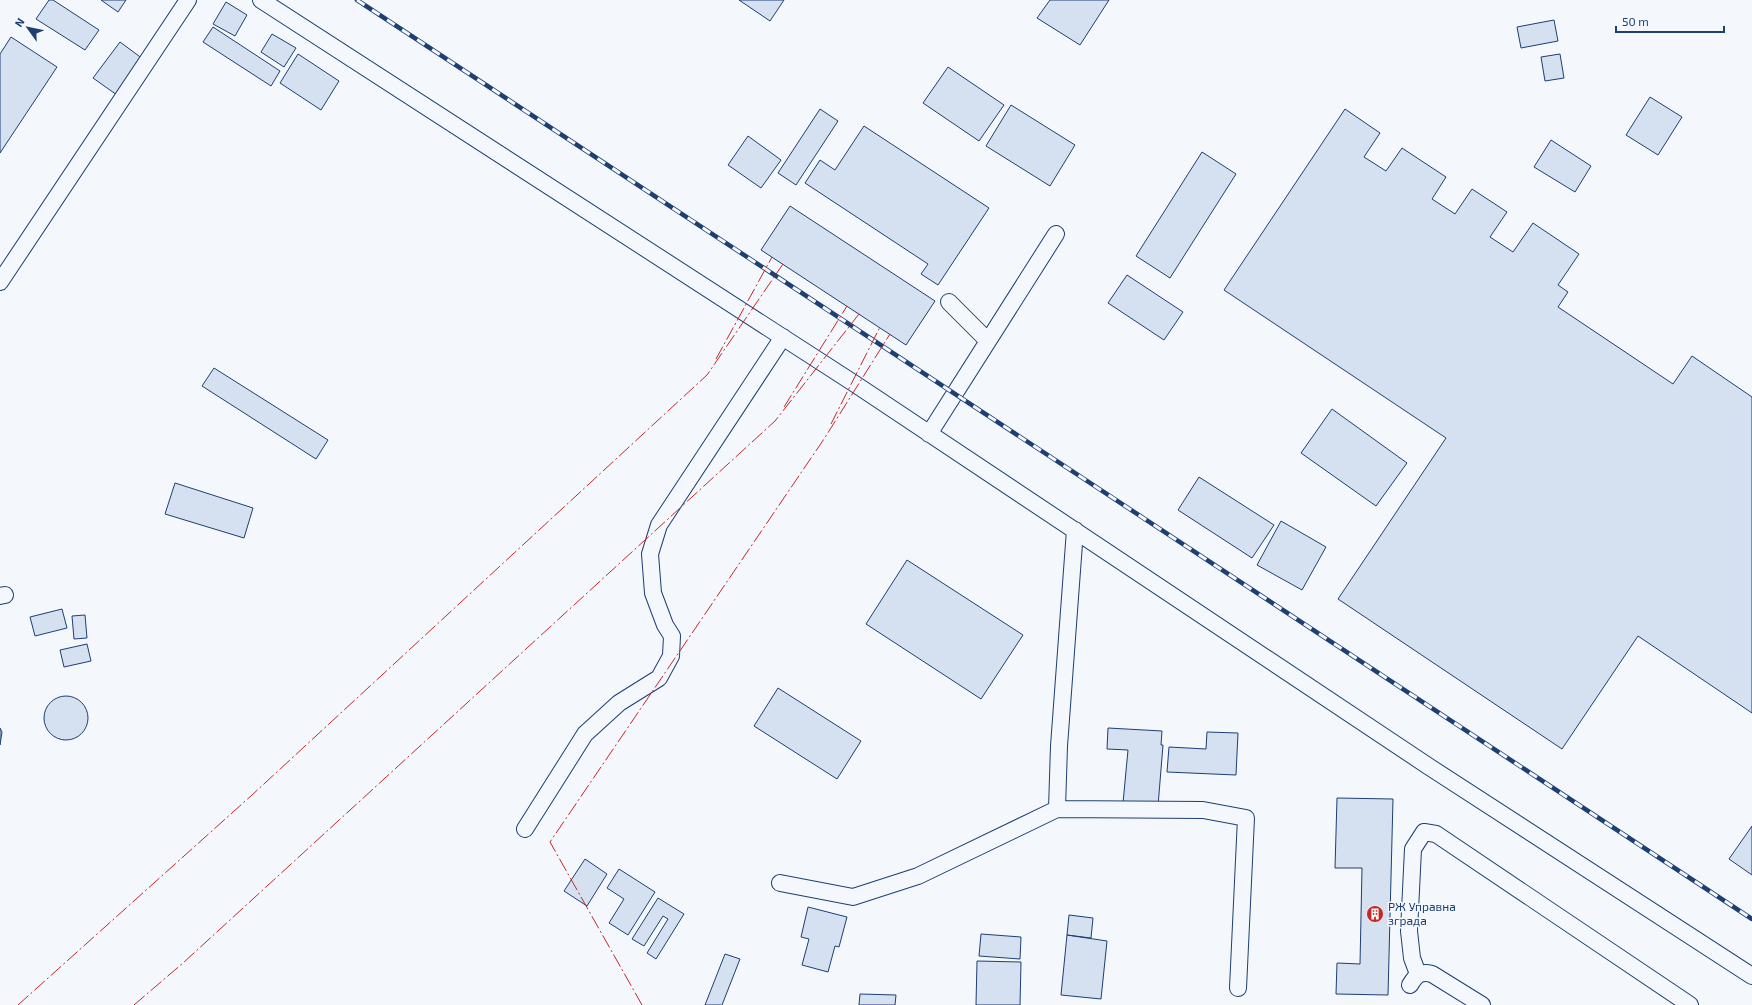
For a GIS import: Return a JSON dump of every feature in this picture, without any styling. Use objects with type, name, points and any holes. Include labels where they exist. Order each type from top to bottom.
[{"type":"lane","points":[[0,282],[188,0]]},
{"type":"lane","points":[[261,0],[783,337],[1428,766],[1752,976]]},
{"type":"lane","points":[[929,434],[1056,234]]},
{"type":"lane","points":[[949,302],[988,341]]},
{"type":"lane","points":[[525,828],[585,734],[619,703],[658,678],[671,656],[672,636],[665,625],[653,593],[650,554],[659,525],[783,337]]},
{"type":"lane","points":[[1057,810],[1059,746],[1075,530]]},
{"type":"lane","points":[[780,883],[853,897],[918,876],[1057,810],[1203,810],[1246,818],[1238,988]]},
{"type":"lane","points":[[1482,1005],[1432,974],[1425,972],[1414,979],[1409,931],[1413,850],[1424,832],[1436,834],[1690,1005]]},
{"type":"building","points":[[49,0],[53,0],[99,30],[85,50],[36,19]]},
{"type":"building","points":[[101,0],[126,0],[118,12]]},
{"type":"building","points":[[739,0],[784,0],[770,21]]},
{"type":"building","points":[[1050,0],[1109,0],[1080,45],[1037,18]]},
{"type":"building","points":[[226,2],[247,15],[235,36],[213,24]]},
{"type":"building","points":[[1554,20],[1558,41],[1521,48],[1517,27]]},
{"type":"building","points":[[213,27],[280,71],[271,86],[203,42]]},
{"type":"building","points":[[272,34],[296,48],[284,67],[261,52]]},
{"type":"building","points":[[11,37],[57,67],[0,153],[0,54]]},
{"type":"building","points":[[120,42],[143,59],[117,95],[93,78]]},
{"type":"building","points":[[298,54],[339,81],[321,110],[280,83]]},
{"type":"building","points":[[1560,54],[1564,78],[1545,81],[1541,57]]},
{"type":"building","points":[[948,67],[1004,105],[979,141],[923,103]]},
{"type":"building","points":[[1650,97],[1682,117],[1658,155],[1626,135]]},
{"type":"building","points":[[1011,105],[1075,145],[1050,186],[986,146]]},
{"type":"building","points":[[820,109],[838,121],[796,185],[778,173]]},
{"type":"building","points":[[1345,109],[1380,133],[1364,157],[1386,171],[1402,148],[1446,177],[1432,199],[1455,214],[1472,189],[1507,212],[1490,237],[1513,252],[1533,223],[1579,254],[1558,285],[1568,292],[1558,307],[1673,384],[1692,356],[1752,397],[1752,713],[1638,636],[1562,749],[1338,599],[1446,438],[1224,290]]},
{"type":"building","points":[[864,126],[989,208],[938,285],[921,274],[928,264],[805,183],[820,160],[835,170]]},
{"type":"building","points":[[748,136],[781,160],[761,188],[728,165]]},
{"type":"building","points":[[1551,140],[1591,166],[1575,192],[1534,167]]},
{"type":"building","points":[[1202,152],[1236,174],[1170,278],[1136,256]]},
{"type":"building","points":[[790,206],[935,301],[906,345],[761,250]]},
{"type":"building","points":[[1127,275],[1183,312],[1164,340],[1108,303]]},
{"type":"building","points":[[214,368],[328,440],[316,459],[202,386]]},
{"type":"building","points":[[1332,409],[1407,463],[1376,506],[1301,453]]},
{"type":"building","points":[[1199,477],[1274,525],[1252,558],[1178,510]]},
{"type":"building","points":[[175,483],[253,508],[244,538],[165,514]]},
{"type":"building","points":[[1281,521],[1326,547],[1302,590],[1257,565]]},
{"type":"building","points":[[907,560],[1023,635],[981,699],[866,624]]},
{"type":"building","points":[[62,609],[67,628],[35,636],[30,617]]},
{"type":"building","points":[[85,615],[87,638],[74,639],[72,616]]},
{"type":"building","points":[[87,644],[91,661],[64,667],[60,650]]},
{"type":"building","points":[[778,688],[861,741],[837,779],[754,726]]},
{"type":"building","points":[[62,696],[70,696],[82,702],[88,714],[88,722],[82,734],[70,740],[62,740],[50,734],[44,722],[44,714],[50,702]]},
{"type":"building","points":[[0,728],[2,732],[0,745]]},
{"type":"building","points":[[1108,728],[1162,731],[1161,745],[1163,745],[1158,806],[1123,803],[1128,750],[1107,749]]},
{"type":"building","points":[[1207,732],[1238,733],[1236,775],[1167,772],[1169,747],[1206,749]]},
{"type":"building","name":"РЖ Управна зграда","points":[[1337,798],[1393,799],[1388,995],[1336,994],[1337,963],[1360,964],[1362,868],[1335,868]]},
{"type":"building","points":[[1752,826],[1752,875],[1729,859]]},
{"type":"building","points":[[585,859],[607,874],[587,906],[564,891]]},
{"type":"building","points":[[619,869],[655,892],[628,935],[609,923],[624,899],[607,888]]},
{"type":"building","points":[[658,898],[684,914],[656,959],[647,953],[668,919],[663,916],[644,946],[632,939]]},
{"type":"building","points":[[808,907],[847,917],[839,947],[835,946],[828,972],[802,965],[809,939],[801,937]]},
{"type":"building","points":[[1069,915],[1093,918],[1091,938],[1067,935]]},
{"type":"building","points":[[981,934],[1021,937],[1020,959],[979,956]]},
{"type":"building","points":[[1067,935],[1107,941],[1101,999],[1061,995]]},
{"type":"building","points":[[725,954],[740,959],[722,1005],[705,1005]]},
{"type":"building","points":[[977,961],[1021,962],[1020,1005],[976,1005]]},
{"type":"building","points":[[860,994],[896,995],[895,1005],[859,1005]]},
{"type":"railway","points":[[357,0],[1752,919]]},
{"type":"power","points":[[716,359],[772,257]]},
{"type":"power","points":[[18,1005],[252,795],[707,375],[783,264]]},
{"type":"power","points":[[784,407],[847,306]]},
{"type":"power","points":[[134,1005],[183,963],[775,421],[859,314]]},
{"type":"power","points":[[831,424],[880,327]]},
{"type":"power","points":[[642,1005],[550,842],[824,439],[890,334]]},
{"type":"place","name":"РЖ Управна зграда","points":[[1375,914]]}]
